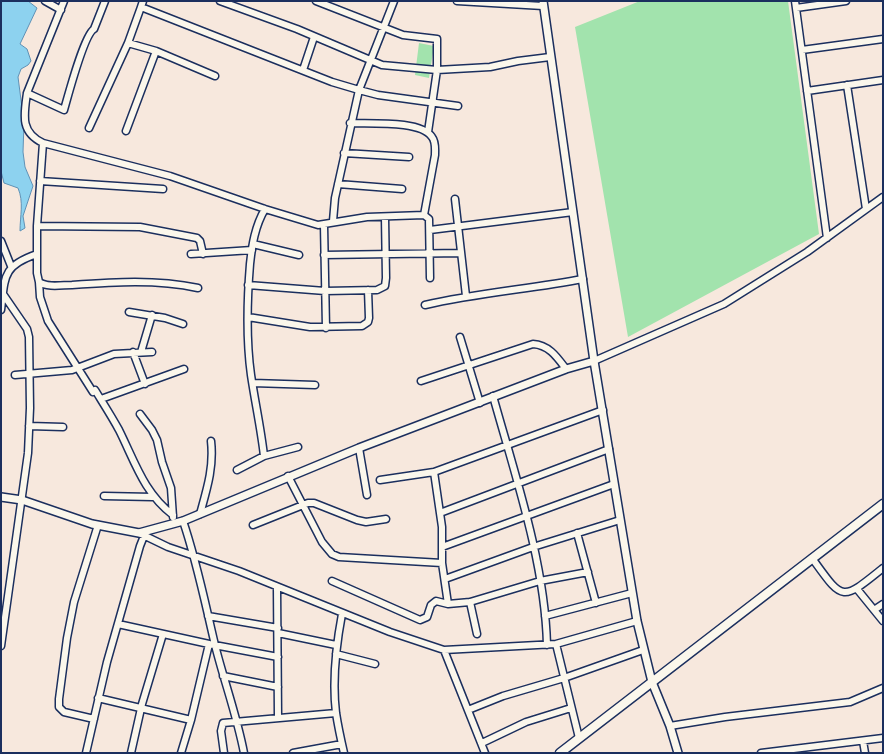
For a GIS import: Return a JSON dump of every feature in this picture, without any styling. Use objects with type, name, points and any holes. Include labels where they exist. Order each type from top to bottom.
[{"type":"main road","points":[[565,751],[579,738],[883,504]]},
{"type":"street","points":[[45,1],[61,10]]},
{"type":"street","points":[[64,1],[27,93],[24,115],[27,128],[31,135],[43,143],[170,176],[265,209],[324,225],[333,221],[424,215],[429,219],[430,278]]},
{"type":"street","points":[[27,93],[64,110],[86,44],[91,31],[94,29],[105,1]]},
{"type":"street","points":[[220,1],[297,29],[382,66],[437,70],[490,67],[518,61],[550,57]]},
{"type":"street","points":[[316,1],[403,35],[437,39],[437,70],[428,132]]},
{"type":"street","points":[[333,221],[344,153],[359,90],[394,1]]},
{"type":"street","points":[[457,1],[543,4],[594,361],[637,621],[652,682],[670,726],[678,753]]},
{"type":"street","points":[[795,1],[808,90],[826,238]]},
{"type":"street","points":[[796,8],[846,1]]},
{"type":"street","points":[[89,128],[128,43],[142,4],[332,82],[359,90],[431,103],[458,106]]},
{"type":"street","points":[[303,70],[314,37]]},
{"type":"street","points":[[802,50],[883,39]]},
{"type":"street","points":[[128,43],[156,51],[215,76]]},
{"type":"street","points":[[126,131],[156,51]]},
{"type":"street","points":[[808,90],[883,80]]},
{"type":"street","points":[[847,85],[866,209]]},
{"type":"street","points":[[350,123],[397,125],[419,128],[428,132],[433,138],[435,151],[424,215]]},
{"type":"street","points":[[43,143],[37,226],[32,256],[39,282],[40,297],[48,321],[81,368],[94,391],[101,399],[153,497],[161,506],[173,515]]},
{"type":"street","points":[[344,153],[409,157]]},
{"type":"street","points":[[40,181],[163,189]]},
{"type":"street","points":[[338,184],[402,188]]},
{"type":"street","points":[[142,534],[183,521],[288,476],[493,396],[566,369],[594,361],[724,304],[826,238],[883,197]]},
{"type":"street","points":[[455,199],[466,296]]},
{"type":"street","points":[[264,456],[253,383],[248,317],[248,285],[255,232],[265,209]]},
{"type":"street","points":[[430,230],[458,228],[573,212]]},
{"type":"street","points":[[248,285],[325,291],[377,290],[385,286],[385,217]]},
{"type":"street","points":[[324,225],[326,328]]},
{"type":"street","points":[[37,226],[140,227],[197,238],[200,241],[203,254]]},
{"type":"street","points":[[1,241],[12,266]]},
{"type":"street","points":[[191,254],[203,254],[252,247],[299,255]]},
{"type":"street","points":[[324,255],[461,253]]},
{"type":"street","points":[[1,306],[6,276],[12,266],[32,256]]},
{"type":"street","points":[[425,305],[466,296],[531,289],[583,279]]},
{"type":"street","points":[[39,282],[43,285],[54,286],[116,282],[160,282],[198,288]]},
{"type":"street","points":[[248,317],[326,328],[356,327],[365,325],[369,318],[368,290]]},
{"type":"street","points":[[1,646],[22,500],[29,426],[30,375],[30,344],[27,329],[3,294]]},
{"type":"street","points":[[129,312],[152,315],[183,324]]},
{"type":"street","points":[[141,352],[152,315]]},
{"type":"street","points":[[460,337],[480,402]]},
{"type":"street","points":[[421,381],[533,344],[545,347],[553,353],[566,369]]},
{"type":"street","points":[[133,352],[145,384]]},
{"type":"street","points":[[15,375],[48,374],[81,368],[114,354],[152,352]]},
{"type":"street","points":[[101,399],[184,369]]},
{"type":"street","points":[[253,383],[314,386]]},
{"type":"street","points":[[493,396],[518,484],[533,547],[540,581],[547,645]]},
{"type":"street","points":[[380,480],[434,472],[507,446],[546,429],[603,410]]},
{"type":"street","points":[[140,414],[152,430],[157,440],[162,462],[171,488],[174,524]]},
{"type":"street","points":[[29,426],[64,427]]},
{"type":"street","points":[[200,514],[212,473],[213,458],[211,441]]},
{"type":"street","points":[[237,470],[264,456],[298,447]]},
{"type":"street","points":[[359,448],[367,495]]},
{"type":"street","points":[[440,513],[609,449]]},
{"type":"street","points":[[434,472],[440,513],[442,563],[448,604]]},
{"type":"street","points":[[288,476],[322,542],[332,554],[339,557],[442,563]]},
{"type":"street","points":[[442,547],[614,484]]},
{"type":"street","points":[[104,496],[153,497]]},
{"type":"street","points":[[1,497],[22,500],[98,525],[142,534],[168,547],[195,555],[342,614],[444,650],[556,644],[637,621]]},
{"type":"street","points":[[253,525],[303,504],[314,503],[356,520],[366,522],[386,518]]},
{"type":"street","points":[[444,579],[533,547],[620,520]]},
{"type":"street","points":[[183,521],[195,555],[208,616],[212,645],[238,721],[244,753]]},
{"type":"street","points":[[94,719],[64,712],[59,707],[59,700],[67,638],[74,602],[98,525]]},
{"type":"street","points":[[577,533],[596,603]]},
{"type":"street","points":[[86,753],[98,698],[142,534]]},
{"type":"street","points":[[812,558],[833,587],[839,592],[857,589],[883,568]]},
{"type":"street","points":[[332,581],[416,619],[424,619],[433,603],[436,601],[448,604],[470,602],[540,581],[588,572]]},
{"type":"street","points":[[277,587],[278,717]]},
{"type":"street","points":[[857,589],[883,621]]},
{"type":"street","points":[[545,616],[632,593]]},
{"type":"street","points":[[470,602],[476,634]]},
{"type":"street","points":[[874,610],[883,604]]},
{"type":"street","points":[[342,614],[336,645],[336,713],[344,753]]},
{"type":"street","points":[[208,616],[278,630],[336,645]]},
{"type":"street","points":[[118,624],[212,645],[278,657]]},
{"type":"street","points":[[131,753],[141,708],[163,634]]},
{"type":"street","points":[[556,644],[579,738]]},
{"type":"street","points":[[181,753],[212,645]]},
{"type":"street","points":[[444,650],[485,753]]},
{"type":"street","points":[[468,710],[503,696],[564,678],[643,650]]},
{"type":"street","points":[[336,654],[375,664]]},
{"type":"street","points":[[223,676],[278,687]]},
{"type":"street","points":[[670,726],[725,717],[850,702],[883,688]]},
{"type":"street","points":[[98,698],[191,720]]},
{"type":"street","points":[[482,743],[526,722],[571,708]]},
{"type":"street","points":[[224,753],[221,725],[226,722],[336,713]]},
{"type":"street","points":[[761,753],[863,742],[883,738]]},
{"type":"street","points":[[863,742],[866,753]]},
{"type":"street","points":[[292,753],[342,744]]},
{"type":"green space","points":[[640,1],[788,1],[819,234],[628,337],[575,27]]},
{"type":"green space","points":[[419,43],[434,46],[429,78],[415,75]]},
{"type":"water","points":[[1,1],[28,1],[37,8],[20,44],[27,49],[31,61],[28,65],[21,69],[18,77],[24,123],[23,152],[25,167],[33,186],[23,216],[25,228],[20,231],[20,193],[18,188],[4,183],[1,171]]}]
